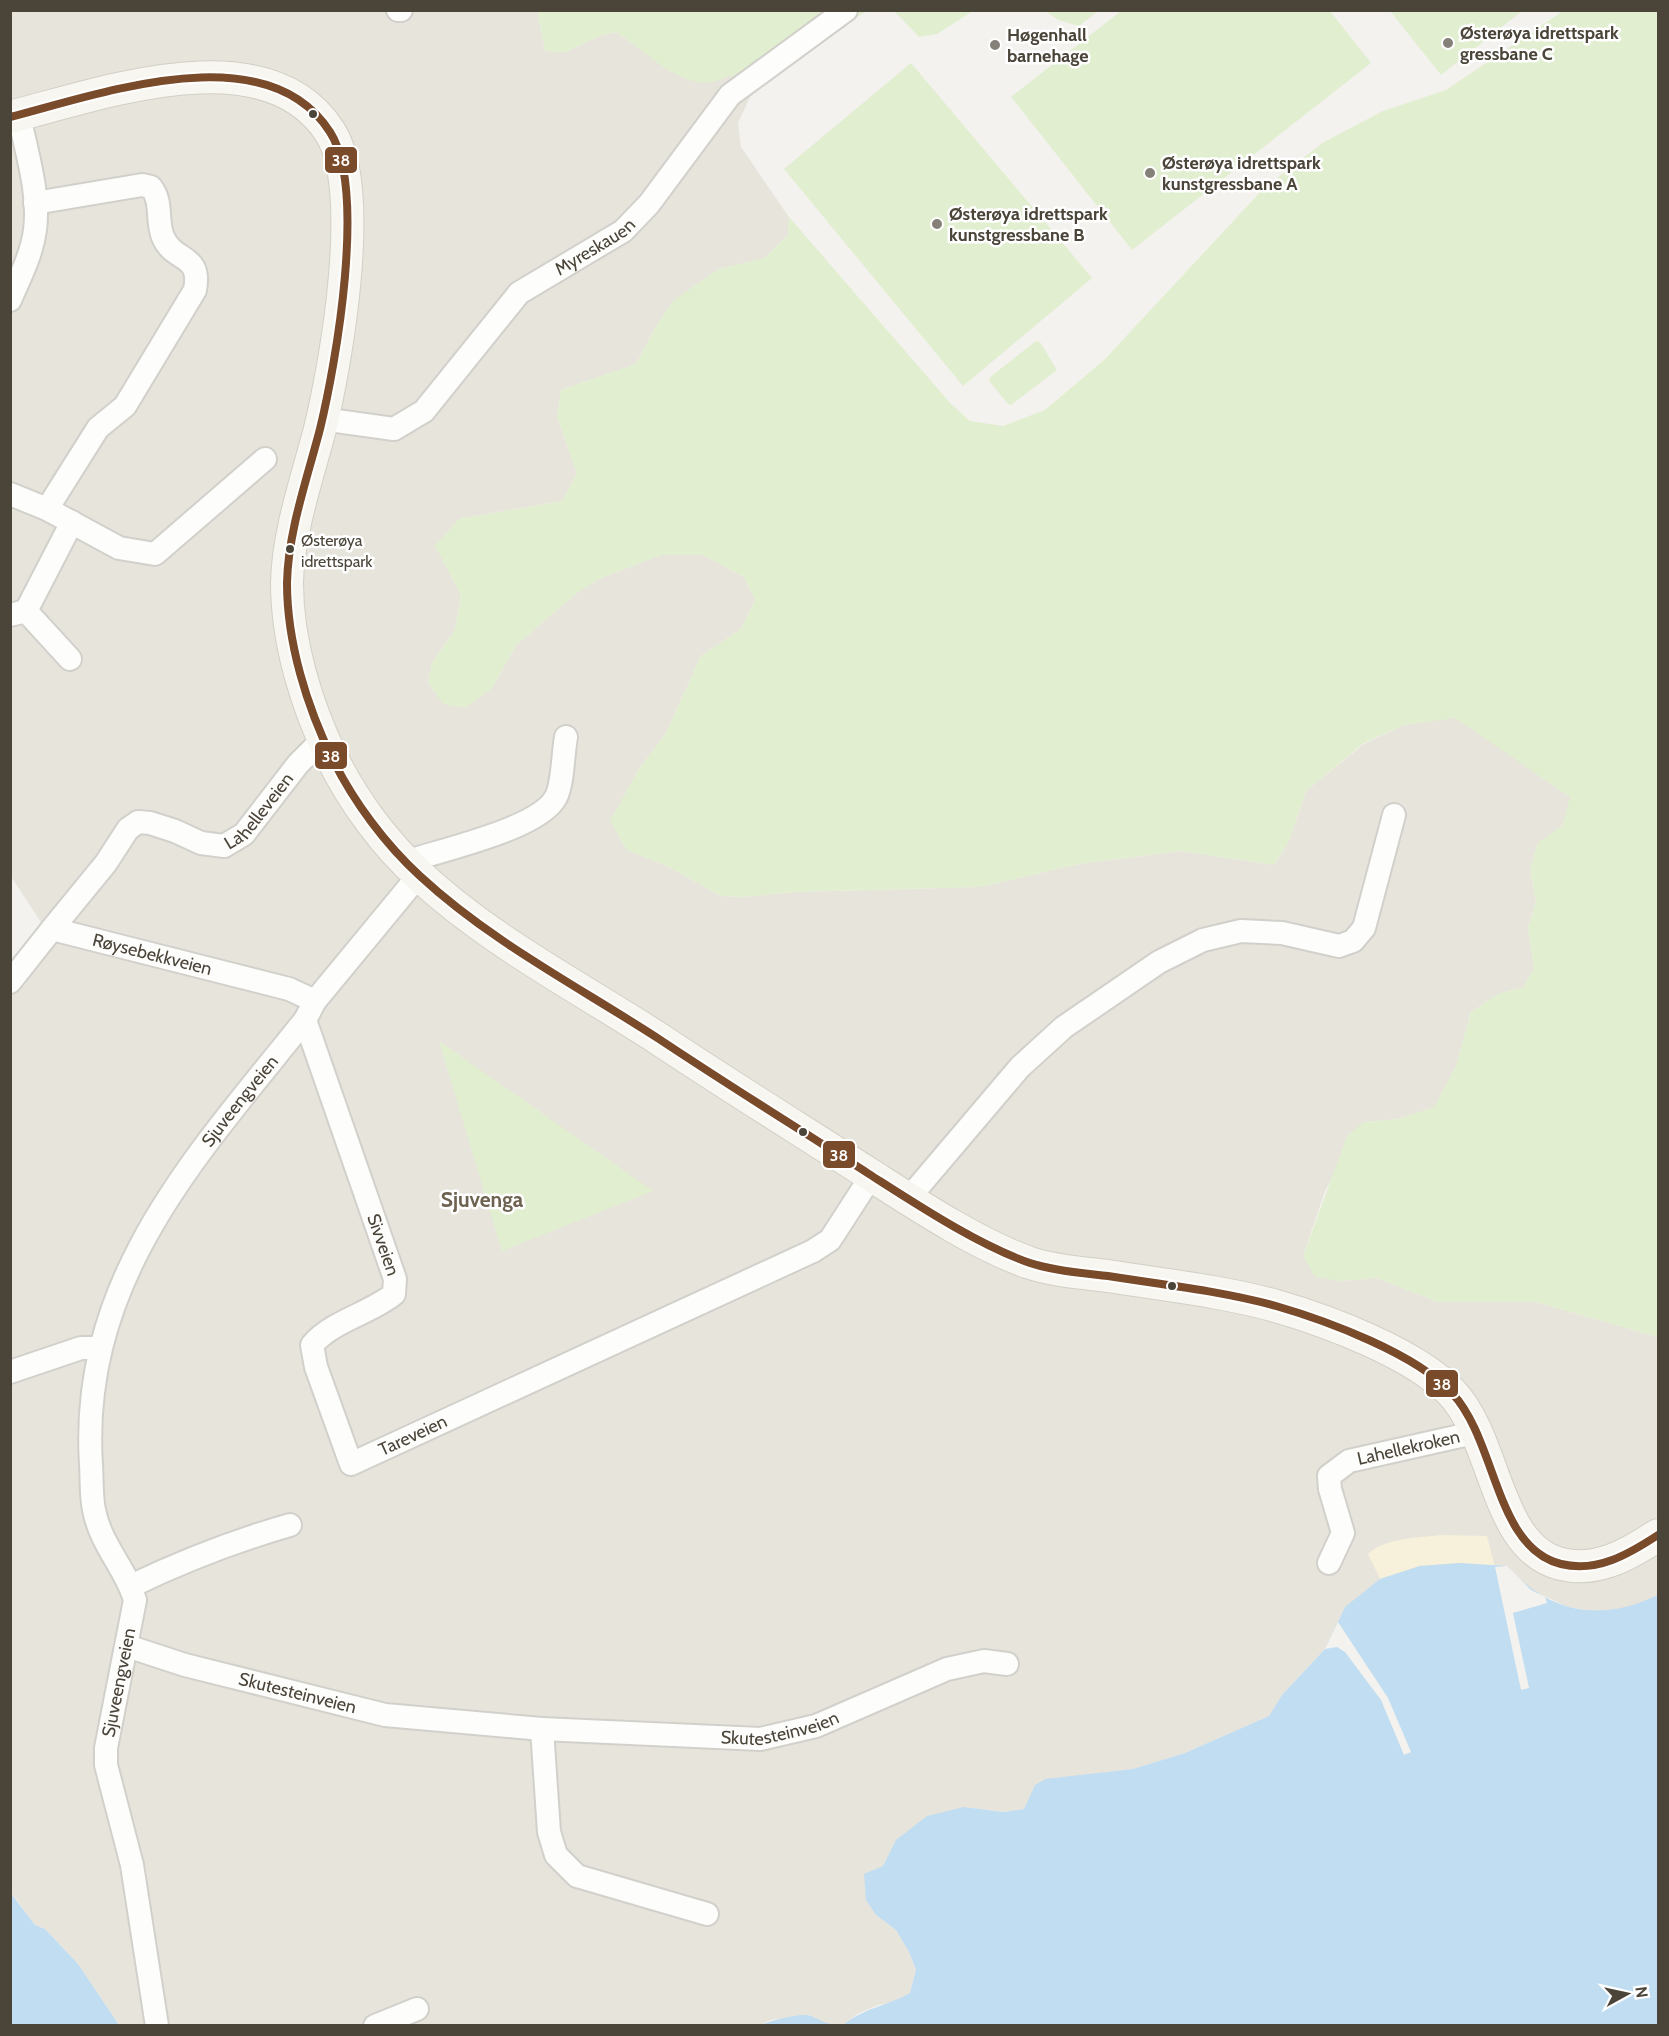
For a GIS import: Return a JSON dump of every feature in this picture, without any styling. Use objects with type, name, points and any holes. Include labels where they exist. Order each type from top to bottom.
[{"type":"street","name":"Myreskauen","points":[[322,419],[394,429],[424,411],[519,293],[623,231],[649,204],[730,95],[846,10]]},
{"type":"street","points":[[10,300],[19,258],[35,230],[35,203],[15,116],[139,84],[212,79],[272,85],[295,95],[331,133],[342,158],[348,213],[343,291],[322,419],[294,532],[287,576],[289,618],[295,651],[323,739],[351,792],[412,868],[502,939],[908,1199],[967,1233],[1032,1264],[1238,1298],[1318,1320],[1402,1357],[1435,1377],[1455,1395],[1478,1432],[1508,1515],[1522,1540],[1538,1555],[1570,1566],[1595,1566],[1630,1554],[1659,1536]]},
{"type":"street","points":[[35,203],[142,185],[151,187],[157,195],[162,236],[168,246],[195,266],[198,275],[195,290],[125,406],[98,428],[47,509]]},
{"type":"street","points":[[10,494],[47,509],[119,548],[155,554],[265,459]]},
{"type":"street","points":[[70,659],[18,613],[72,522]]},
{"type":"street","points":[[412,868],[507,831],[541,812],[556,797],[566,737]]},
{"type":"street","name":"Lahelleveien","points":[[52,929],[106,863],[128,829],[138,822],[150,823],[201,843],[224,846],[244,834],[298,764],[323,739]]},
{"type":"street","points":[[908,1199],[1020,1066],[1064,1027],[1159,962],[1203,940],[1241,931],[1282,933],[1339,946],[1353,941],[1364,928],[1394,815]]},
{"type":"street","name":"Sjuveengveien","points":[[157,2025],[132,1865],[106,1765],[106,1748],[135,1600],[131,1586],[105,1545],[94,1510],[89,1440],[93,1379],[99,1348],[134,1257],[159,1210],[196,1156],[310,1010],[412,868]]},
{"type":"street","points":[[10,982],[52,929]]},
{"type":"street","name":"Røysebekkveien","points":[[52,929],[289,989],[310,1010]]},
{"type":"street","name":"Sivveien","points":[[310,1010],[395,1279],[394,1294],[381,1304],[320,1335],[312,1345],[316,1367],[351,1464]]},
{"type":"street","name":"Tareveien","points":[[351,1464],[813,1251],[830,1240],[872,1175]]},
{"type":"street","points":[[10,1372],[81,1348],[99,1348]]},
{"type":"street","name":"Lahellekroken","points":[[1329,1563],[1343,1533],[1330,1489],[1329,1476],[1337,1467],[1349,1461],[1478,1432]]},
{"type":"street","points":[[131,1586],[186,1560],[246,1537],[290,1525]]},
{"type":"street","name":"Skutesteinveien","points":[[127,1646],[185,1665],[385,1715],[542,1729],[772,1737],[816,1726],[947,1669],[984,1661],[1007,1664]]},
{"type":"street","points":[[542,1729],[549,1832],[556,1855],[576,1876],[707,1914]]},
{"type":"street","points":[[375,2025],[417,2009]]},
{"type":"shaded area","points":[[11,11],[542,11],[538,14],[545,51],[565,52],[602,35],[616,32],[641,48],[729,75],[750,97],[738,123],[741,147],[789,217],[788,235],[765,258],[719,269],[655,328],[636,364],[561,390],[557,416],[577,474],[562,501],[459,519],[436,546],[461,595],[455,630],[432,663],[428,682],[444,704],[492,688],[516,645],[577,593],[599,579],[661,555],[703,555],[744,577],[755,600],[741,629],[701,656],[666,733],[639,769],[611,821],[627,850],[667,866],[721,896],[743,897],[794,892],[980,887],[1079,864],[1181,851],[1274,865],[1289,841],[1306,791],[1364,744],[1404,725],[1455,717],[1571,797],[1563,825],[1538,843],[1530,869],[1536,901],[1528,928],[1534,968],[1524,987],[1498,994],[1471,1012],[1456,1066],[1435,1107],[1398,1119],[1364,1122],[1325,1191],[1303,1256],[1341,1281],[1377,1278],[1438,1302],[1536,1302],[1658,1337],[1658,1595],[1632,1608],[1600,1612],[1568,1607],[1531,1590],[1507,1566],[1495,1567],[1345,1607],[1325,1649],[1282,1695],[1269,1716],[1185,1753],[1133,1769],[1045,1780],[1024,1809],[1003,1812],[964,1807],[897,1840],[883,1866],[876,1915],[896,1930],[909,1952],[916,1970],[910,1993],[895,2002],[878,2005],[857,2014],[843,2025],[824,2024],[809,2015],[770,2020],[759,2026],[119,2025],[78,1964],[45,1929],[35,1925],[11,1892],[10,992],[52,939],[10,875]]},
{"type":"green space","points":[[542,10],[867,11],[781,63],[750,97],[729,75],[714,81],[699,82],[670,71],[616,32],[602,35],[565,52],[545,51],[538,14]]},
{"type":"green space","points":[[894,11],[973,11],[937,34],[919,37]]},
{"type":"green space","points":[[1046,11],[1098,11],[1079,26],[1058,20]]},
{"type":"green space","name":"Østerøya idrettspark kunstgressbane A","points":[[1121,11],[1330,11],[1371,63],[1132,250],[1011,97]]},
{"type":"green space","name":"Østerøya idrettspark gressbane C","points":[[1390,11],[1522,11],[1441,75]]},
{"type":"green space","points":[[1563,11],[1658,11],[1658,1337],[1536,1302],[1438,1302],[1377,1278],[1341,1281],[1315,1277],[1303,1256],[1347,1136],[1364,1122],[1398,1119],[1434,1107],[1456,1066],[1471,1012],[1498,994],[1524,987],[1534,968],[1528,928],[1536,901],[1530,869],[1538,843],[1563,825],[1570,797],[1455,718],[1404,725],[1364,743],[1306,791],[1289,841],[1274,865],[1181,851],[1079,864],[980,887],[794,892],[743,897],[721,896],[667,866],[627,850],[610,821],[639,769],[666,733],[701,656],[741,629],[755,600],[744,577],[703,555],[661,555],[599,579],[577,593],[516,645],[492,688],[465,708],[443,704],[428,682],[432,663],[455,630],[461,595],[435,546],[459,519],[562,501],[577,474],[557,416],[561,390],[636,364],[655,328],[674,300],[719,269],[765,258],[788,235],[789,217],[951,404],[970,421],[1003,426],[1045,410],[1105,359],[1264,188],[1324,142],[1383,111],[1446,90]]},
{"type":"green space","name":"Østerøya idrettspark kunstgressbane B","points":[[911,63],[1092,278],[963,386],[784,169]]},
{"type":"green space","points":[[1036,341],[1040,342],[1057,370],[1011,405],[1008,404],[989,378]]},
{"type":"green space","points":[[439,1041],[653,1191],[502,1251]]},
{"type":"sand","points":[[1440,1535],[1487,1536],[1495,1567],[1460,1563],[1420,1566],[1380,1579],[1368,1554],[1392,1542]]},
{"type":"water","points":[[1460,1563],[1507,1566],[1541,1595],[1559,1604],[1578,1609],[1597,1611],[1617,1609],[1658,1595],[1658,2025],[759,2026],[801,2015],[811,2016],[826,2023],[843,2025],[867,2011],[910,1993],[916,1970],[896,1930],[876,1915],[866,1900],[864,1874],[883,1866],[896,1840],[927,1816],[964,1807],[1003,1812],[1024,1809],[1035,1785],[1045,1779],[1133,1769],[1185,1753],[1269,1716],[1282,1695],[1325,1649],[1345,1607],[1380,1579],[1420,1566]]},
{"type":"water","points":[[10,1892],[35,1925],[45,1929],[78,1964],[119,2025],[11,2025]]},
{"type":"pier","points":[[1507,1566],[1531,1590],[1545,1597],[1547,1603],[1513,1613],[1529,1688],[1521,1690],[1495,1567]]},
{"type":"pier","points":[[1338,1622],[1388,1698],[1411,1752],[1404,1755],[1381,1700],[1345,1652],[1337,1647],[1325,1649]]},
{"type":"transit line","name":"38","points":[[10,117],[134,86],[180,79],[225,78],[266,85],[302,102],[330,132],[341,158],[346,193],[345,277],[327,400],[291,544],[287,583],[291,629],[307,697],[341,776],[383,836],[407,864],[447,900],[536,962],[907,1198],[990,1246],[1030,1263],[1049,1268],[1235,1296],[1276,1306],[1320,1320],[1370,1340],[1417,1365],[1452,1393],[1467,1413],[1509,1516],[1522,1537],[1539,1554],[1561,1564],[1574,1566],[1600,1564],[1624,1555],[1658,1535]]},
{"type":"place","name":"Østerøya idrettspark gressbane C","points":[[1448,43]]},
{"type":"place","name":"Høgenhall barnehage","points":[[995,45]]},
{"type":"place","name":"Østerøya idrettspark kunstgressbane A","points":[[1150,173]]},
{"type":"place","name":"Østerøya idrettspark kunstgressbane B","points":[[937,224]]},
{"type":"place","name":"Østerøya idrettspark","points":[[290,549]]},
{"type":"district","name":"Sjuvenga","points":[[482,1200]]}]
